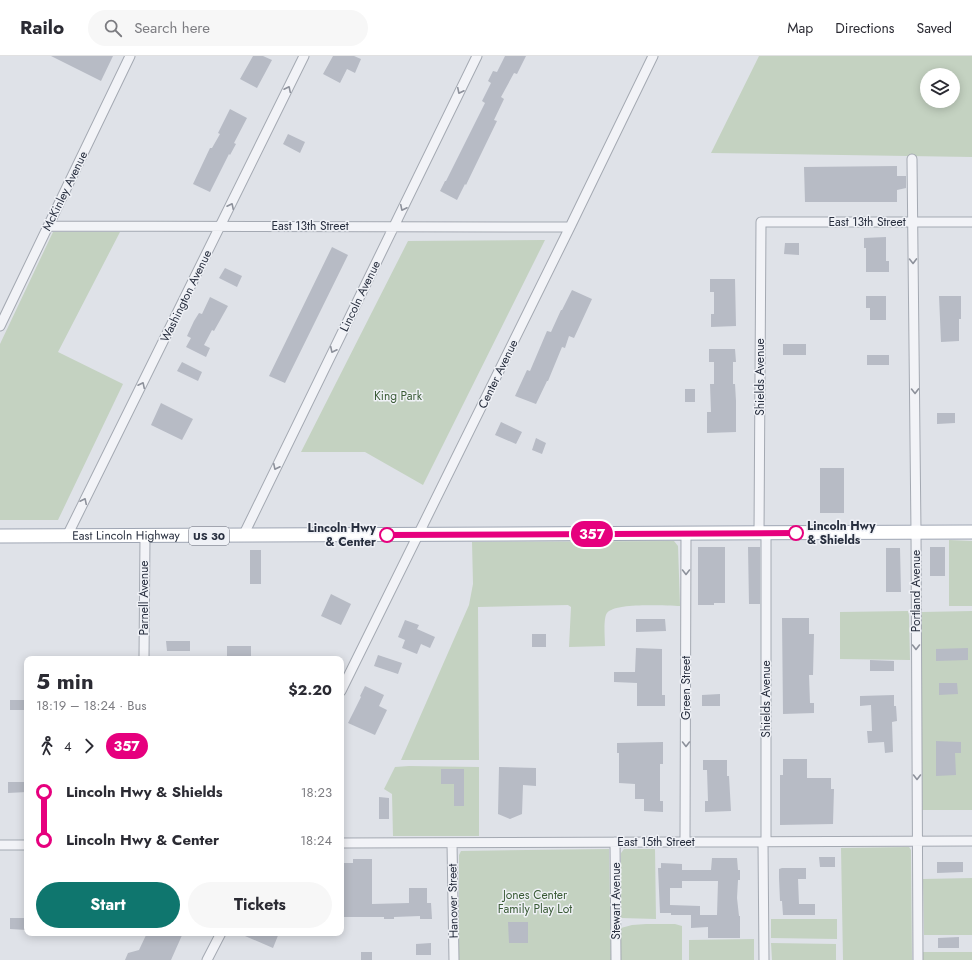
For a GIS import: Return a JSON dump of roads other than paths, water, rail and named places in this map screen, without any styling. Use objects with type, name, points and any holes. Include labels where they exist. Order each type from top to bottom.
[{"type":"main road","name":"East Lincoln Highway","points":[[0,536],[972,532]]},
{"type":"street","name":"McKinley Avenue","points":[[0,326],[130,56]]},
{"type":"street","name":"Washington Avenue","points":[[67,536],[304,56]]},
{"type":"street","name":"Lincoln Avenue","points":[[243,536],[477,56]]},
{"type":"street","name":"Center Avenue","points":[[344,684],[653,56]]},
{"type":"street","name":"Portland Avenue","points":[[912,159],[916,532],[918,960]]},
{"type":"street","name":"East 13th Street","points":[[761,222],[972,222]]},
{"type":"street","name":"Shields Avenue","points":[[761,222],[765,842],[764,960]]},
{"type":"street","name":"East 13th Street","points":[[49,226],[570,226]]},
{"type":"street","name":"Green Street","points":[[685,842],[686,533]]},
{"type":"street","name":"Parnell Avenue","points":[[144,656],[145,536]]},
{"type":"street","name":"East 15th Street","points":[[344,843],[972,841]]},
{"type":"street","name":"Stewart Avenue","points":[[615,842],[616,960]]},
{"type":"street","name":"Hanover Street","points":[[452,843],[454,960]]},
{"type":"street","points":[[0,845],[24,845]]},
{"type":"street","points":[[207,960],[219,936]]},
{"type":"place","name":"Lincoln Hwy & Shields","points":[[796,533]]},
{"type":"place","name":"Lincoln Hwy & Center","points":[[387,535]]},
{"type":"park label","name":"King Park","points":[[398,396]]},
{"type":"park label","name":"Jones Center Family Play Lot","points":[[535,902]]}]
